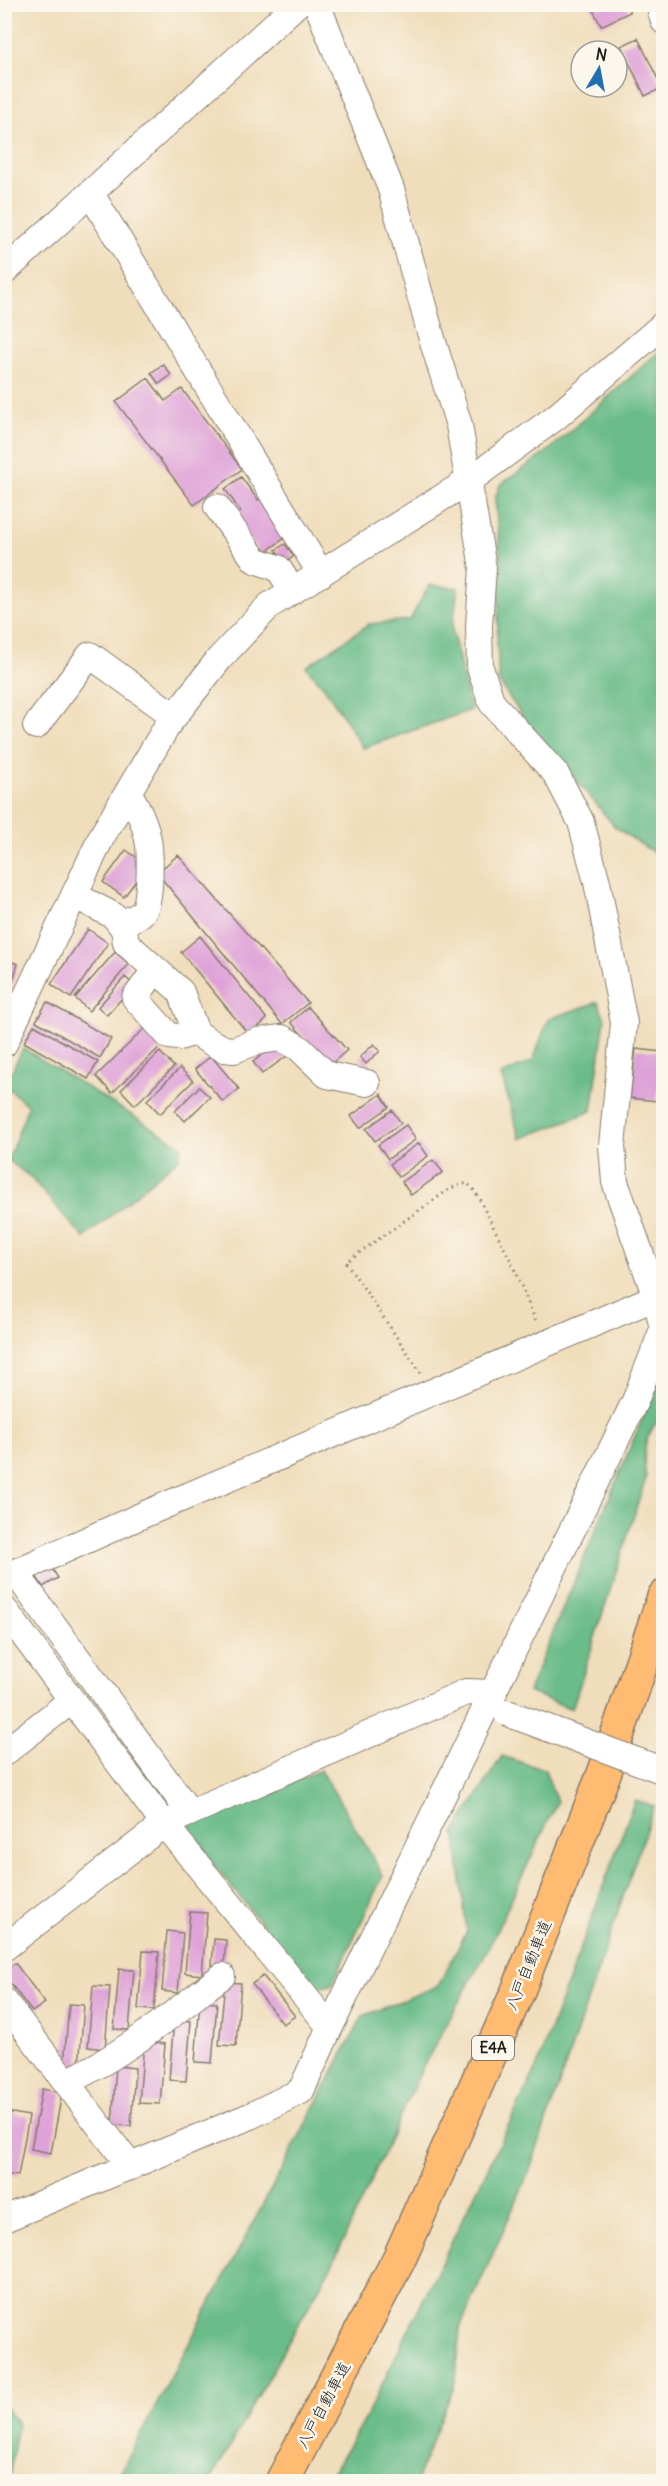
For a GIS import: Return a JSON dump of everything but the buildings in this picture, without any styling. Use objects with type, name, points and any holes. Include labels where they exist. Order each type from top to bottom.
[{"type":"highway","name":"八戸自動車道","points":[[282,2481],[399,2259],[513,2002],[605,1771],[663,1597]]},
{"type":"street","points":[[4,272],[297,4]]},
{"type":"street","points":[[4,2219],[250,2116],[301,2091],[330,2027],[496,1704],[635,1401],[663,1329],[656,1297],[615,1182],[612,1146],[624,1023],[597,882],[581,822],[556,774],[492,703],[480,668],[479,626],[483,568],[459,425],[432,339],[391,189],[317,4]]},
{"type":"street","points":[[659,4],[663,21]]},
{"type":"street","points":[[91,194],[321,574]]},
{"type":"street","points":[[4,1044],[102,836],[174,716],[220,658],[270,605],[470,480],[556,417],[663,324]]},
{"type":"street","points":[[217,507],[255,560],[278,568],[293,591]]},
{"type":"street","points":[[36,726],[90,655],[174,716]]},
{"type":"street","points":[[120,924],[137,917],[145,909],[148,891],[148,836],[137,807],[128,792]]},
{"type":"street","points":[[74,895],[114,916],[124,929],[126,943],[181,992],[196,1032],[224,1048],[234,1050],[258,1041],[282,1038],[299,1048],[327,1075],[367,1083]]},
{"type":"street","points":[[155,970],[135,998],[169,1036],[179,1037],[196,1032]]},
{"type":"street","points":[[152,1015],[181,992]]},
{"type":"street","points":[[190,1813],[10,1575],[145,1514],[656,1297]]},
{"type":"street","points":[[5,1612],[164,1824],[330,2027]]},
{"type":"street","points":[[4,1948],[164,1824],[466,1692],[663,1771]]},
{"type":"street","points":[[4,1753],[72,1700]]},
{"type":"street","points":[[66,2082],[87,2072],[148,2031],[222,1976]]},
{"type":"street","points":[[4,2001],[131,2167]]},
{"type":"path","points":[[434,1392],[346,1262],[451,1188],[467,1183],[475,1191],[510,1259],[546,1343]]},
{"type":"green space","points":[[663,348],[662,858],[616,828],[522,716],[499,682],[497,641],[501,566],[495,499],[500,485],[548,451]]},
{"type":"green space","points":[[429,585],[458,588],[452,630],[471,710],[363,748],[325,688],[306,667],[369,624],[410,620]]},
{"type":"green space","points":[[598,1002],[605,1019],[592,1111],[520,1139],[501,1075],[533,1061],[548,1019]]},
{"type":"green space","points":[[23,1048],[182,1146],[179,1158],[84,1238],[30,1177],[8,1160],[28,1106],[5,1085]]},
{"type":"green space","points":[[663,1369],[663,1414],[648,1436],[644,1460],[646,1478],[572,1709],[528,1692]]},
{"type":"green space","points":[[502,1756],[545,1770],[557,1802],[489,1947],[422,2069],[333,2263],[210,2481],[116,2481],[363,2016],[438,1986],[467,1931],[455,1832]]},
{"type":"green space","points":[[321,1770],[383,1875],[332,1985],[313,1988],[189,1834],[191,1823]]},
{"type":"green space","points":[[635,1800],[654,1806],[529,2172],[460,2328],[456,2381],[416,2481],[328,2481],[368,2413],[536,2069]]},
{"type":"green space","points":[[5,2406],[18,2426],[8,2482],[4,2481]]}]
